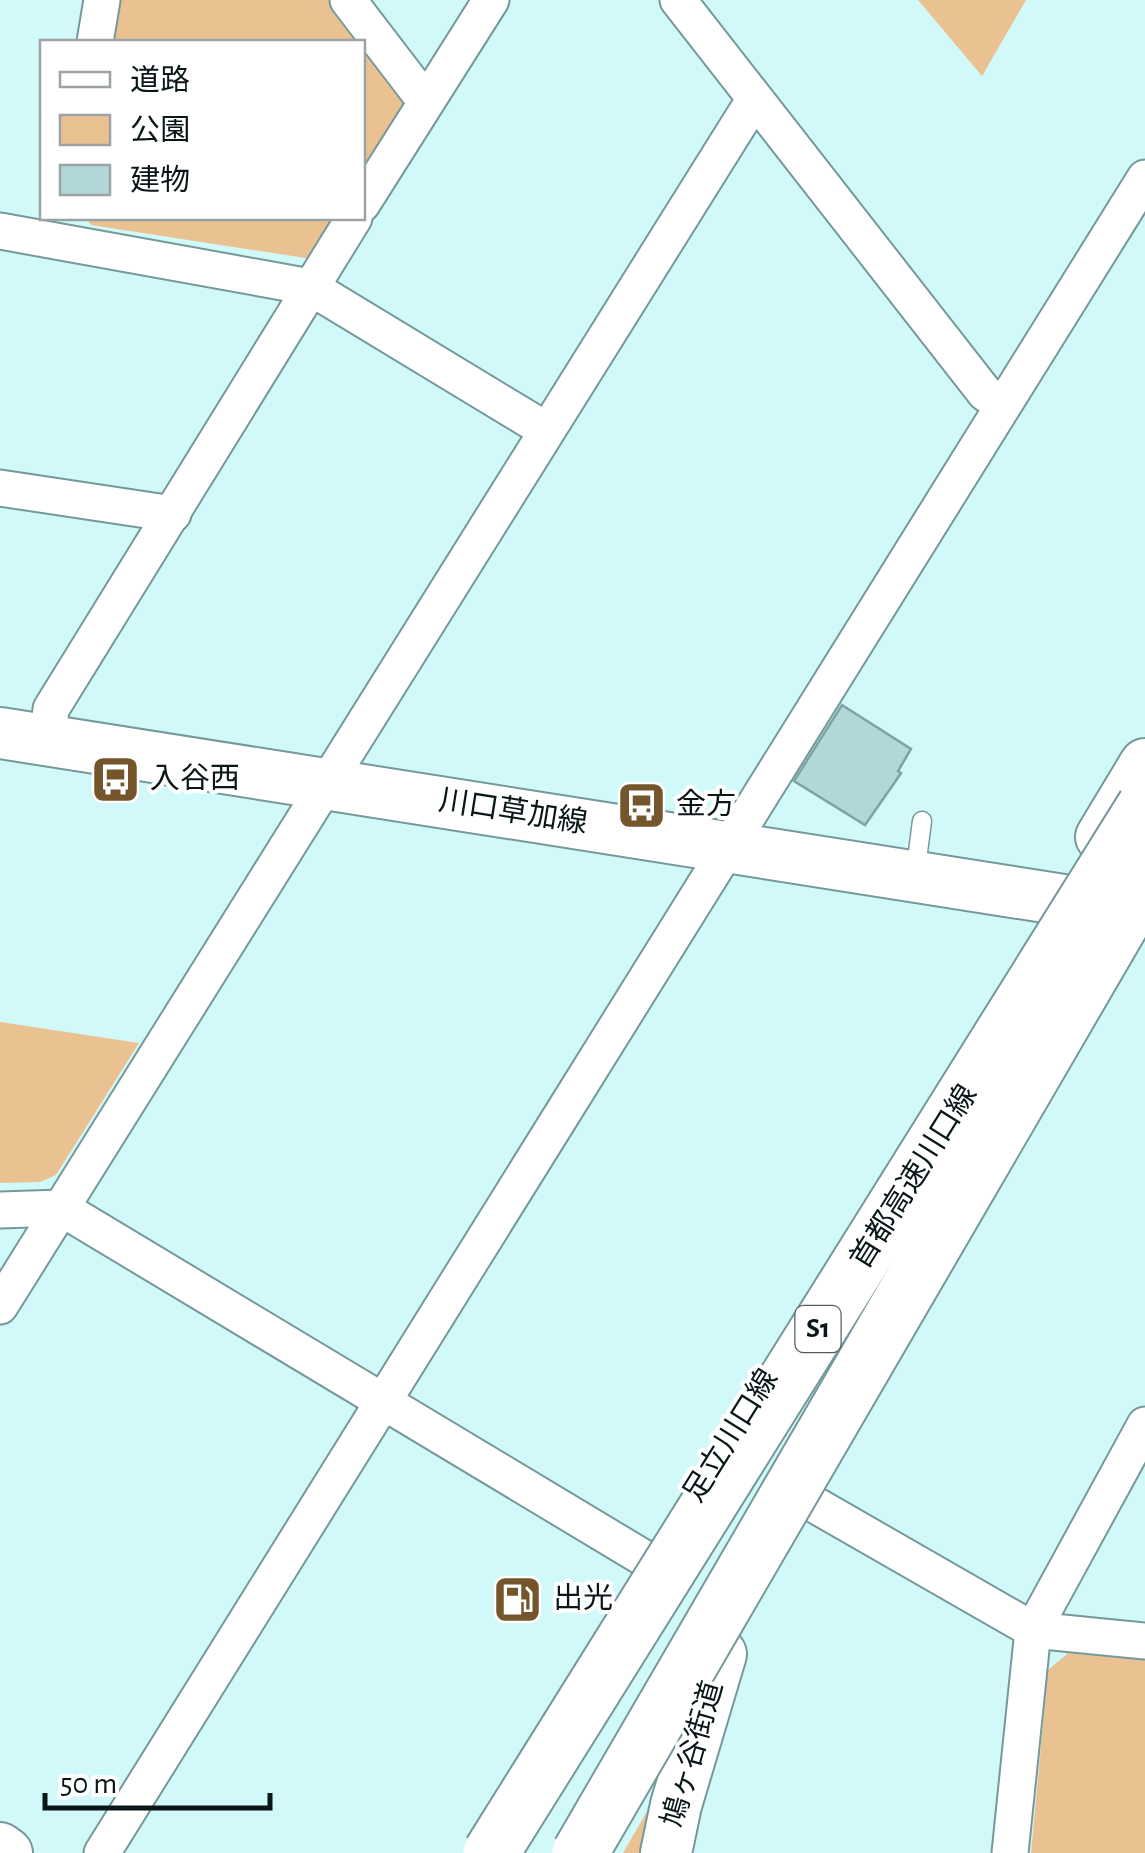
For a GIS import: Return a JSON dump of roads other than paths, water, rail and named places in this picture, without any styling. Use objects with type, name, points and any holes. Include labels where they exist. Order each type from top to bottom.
[{"type":"highway","name":"首都高速川口線","points":[[492,1853],[1145,806]]},
{"type":"highway","name":"首都高速川口線","points":[[580,1853],[1145,882]]},
{"type":"main road","name":"川口草加線","points":[[24,736],[1145,912]]},
{"type":"main road","name":"足立川口線","points":[[474,1853],[1145,764]]},
{"type":"main road","points":[[603,1853],[1145,927]]},
{"type":"main road","name":"鳩ヶ谷街道","points":[[666,1853],[720,1654]]},
{"type":"main road","points":[[0,1848],[7,1853]]},
{"type":"street","points":[[95,40],[102,0]]},
{"type":"street","points":[[348,0],[426,102]]},
{"type":"street","points":[[365,199],[491,0]]},
{"type":"street","points":[[678,0],[985,393],[1002,405]]},
{"type":"street","points":[[0,1306],[754,100]]},
{"type":"street","points":[[102,1853],[731,845],[867,641],[1002,405],[1145,178]]},
{"type":"street","points":[[24,736],[51,709],[353,220]]},
{"type":"street","points":[[0,231],[63,229],[310,288],[546,430]]},
{"type":"street","points":[[0,488],[173,514]]},
{"type":"street","points":[[0,1210],[61,1208],[652,1563]]},
{"type":"street","points":[[1010,1853],[1033,1630],[1145,1425]]},
{"type":"street","points":[[810,1502],[1033,1630],[1145,1641]]},
{"type":"lane","points":[[915,875],[922,821]]},
{"type":"place","name":"入谷西","points":[[115,779]]},
{"type":"place","name":"金方","points":[[641,805]]},
{"type":"place","name":"出光","points":[[518,1599]]}]
